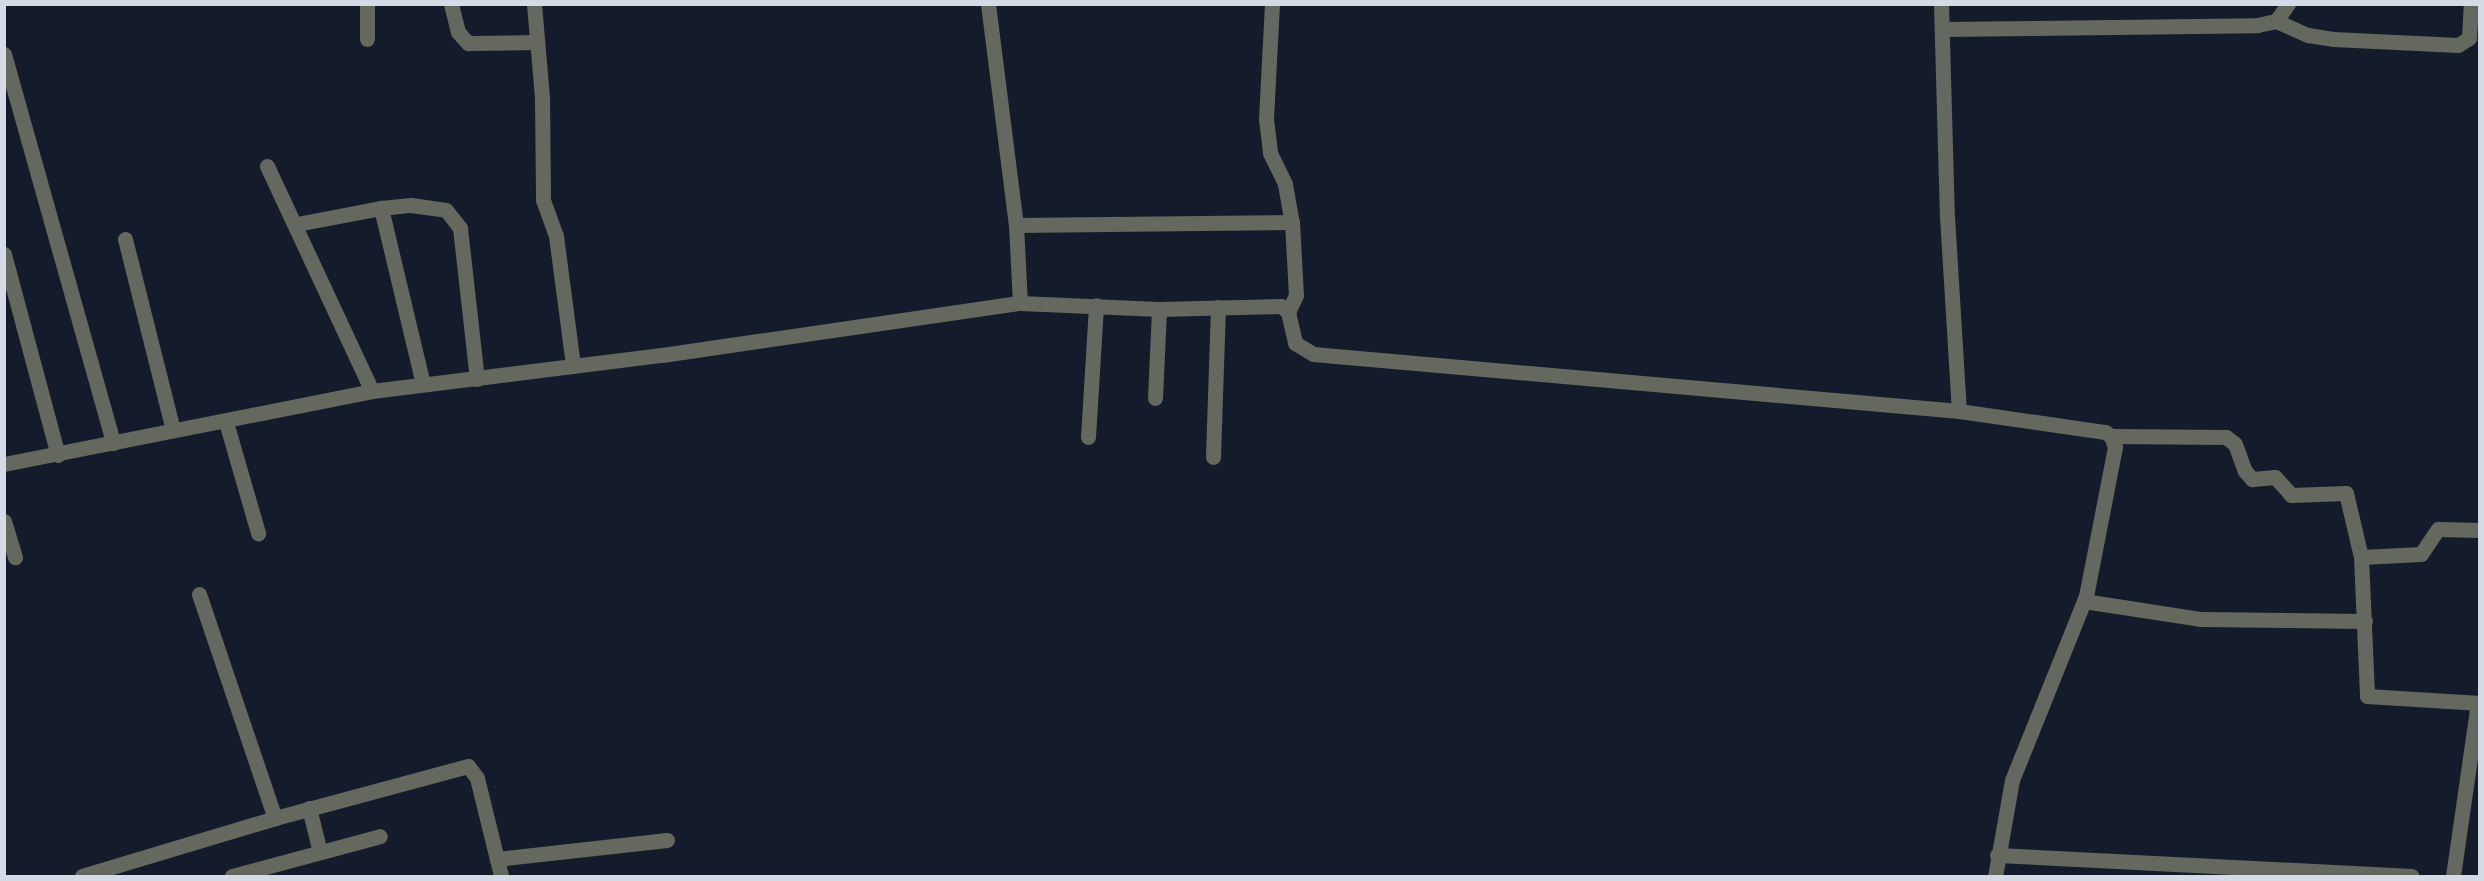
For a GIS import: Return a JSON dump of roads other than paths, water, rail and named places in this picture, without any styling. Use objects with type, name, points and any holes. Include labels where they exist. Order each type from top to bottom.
[{"type":"street","points":[[367,4],[367,39]]},
{"type":"street","points":[[451,4],[458,32],[468,43],[537,42]]},
{"type":"street","points":[[534,4],[545,212],[556,236],[573,366]]},
{"type":"street","points":[[988,4],[1016,225],[1020,303]]},
{"type":"street","points":[[1272,4],[1267,138],[1285,184],[1292,222],[1296,295],[1288,312]]},
{"type":"street","points":[[1941,4],[1947,216],[1959,411]]},
{"type":"street","points":[[2276,21],[2288,4]]},
{"type":"street","points":[[1942,29],[2257,25],[2276,21],[2308,35],[2333,39],[2458,45],[2469,38],[2471,4]]},
{"type":"street","points":[[4,54],[113,443]]},
{"type":"street","points":[[267,166],[297,224],[372,391]]},
{"type":"street","points":[[297,224],[381,208],[433,206],[455,218],[460,228],[477,379]]},
{"type":"street","points":[[381,208],[423,384]]},
{"type":"street","points":[[1016,225],[1292,222]]},
{"type":"street","points":[[125,239],[173,430]]},
{"type":"street","points":[[4,254],[58,455]]},
{"type":"street","points":[[4,464],[58,455],[173,430],[226,422],[372,391],[573,366],[1020,303],[1159,309],[1281,306],[1288,312],[1295,343],[1314,354],[1328,356],[1959,411],[2111,436],[2226,437],[2235,444],[2245,471],[2252,479],[2275,477],[2291,495],[2346,493],[2351,502],[2361,557],[2368,697],[2479,703],[2453,876]]},
{"type":"street","points":[[1088,437],[1096,305]]},
{"type":"street","points":[[1213,457],[1218,307]]},
{"type":"street","points":[[1155,398],[1159,309]]},
{"type":"street","points":[[226,422],[258,533]]},
{"type":"street","points":[[1995,876],[2012,780],[2084,601],[2115,447],[2111,436]]},
{"type":"street","points":[[4,521],[15,557]]},
{"type":"street","points":[[2361,557],[2421,554],[2438,529],[2480,530]]},
{"type":"street","points":[[199,594],[275,818]]},
{"type":"street","points":[[2084,601],[2200,620],[2365,621]]},
{"type":"street","points":[[82,876],[309,808],[468,766],[477,778],[501,876]]},
{"type":"street","points":[[309,808],[320,852]]},
{"type":"street","points":[[232,876],[380,836]]},
{"type":"street","points":[[496,859],[667,840]]},
{"type":"street","points":[[1997,855],[2411,876]]}]
